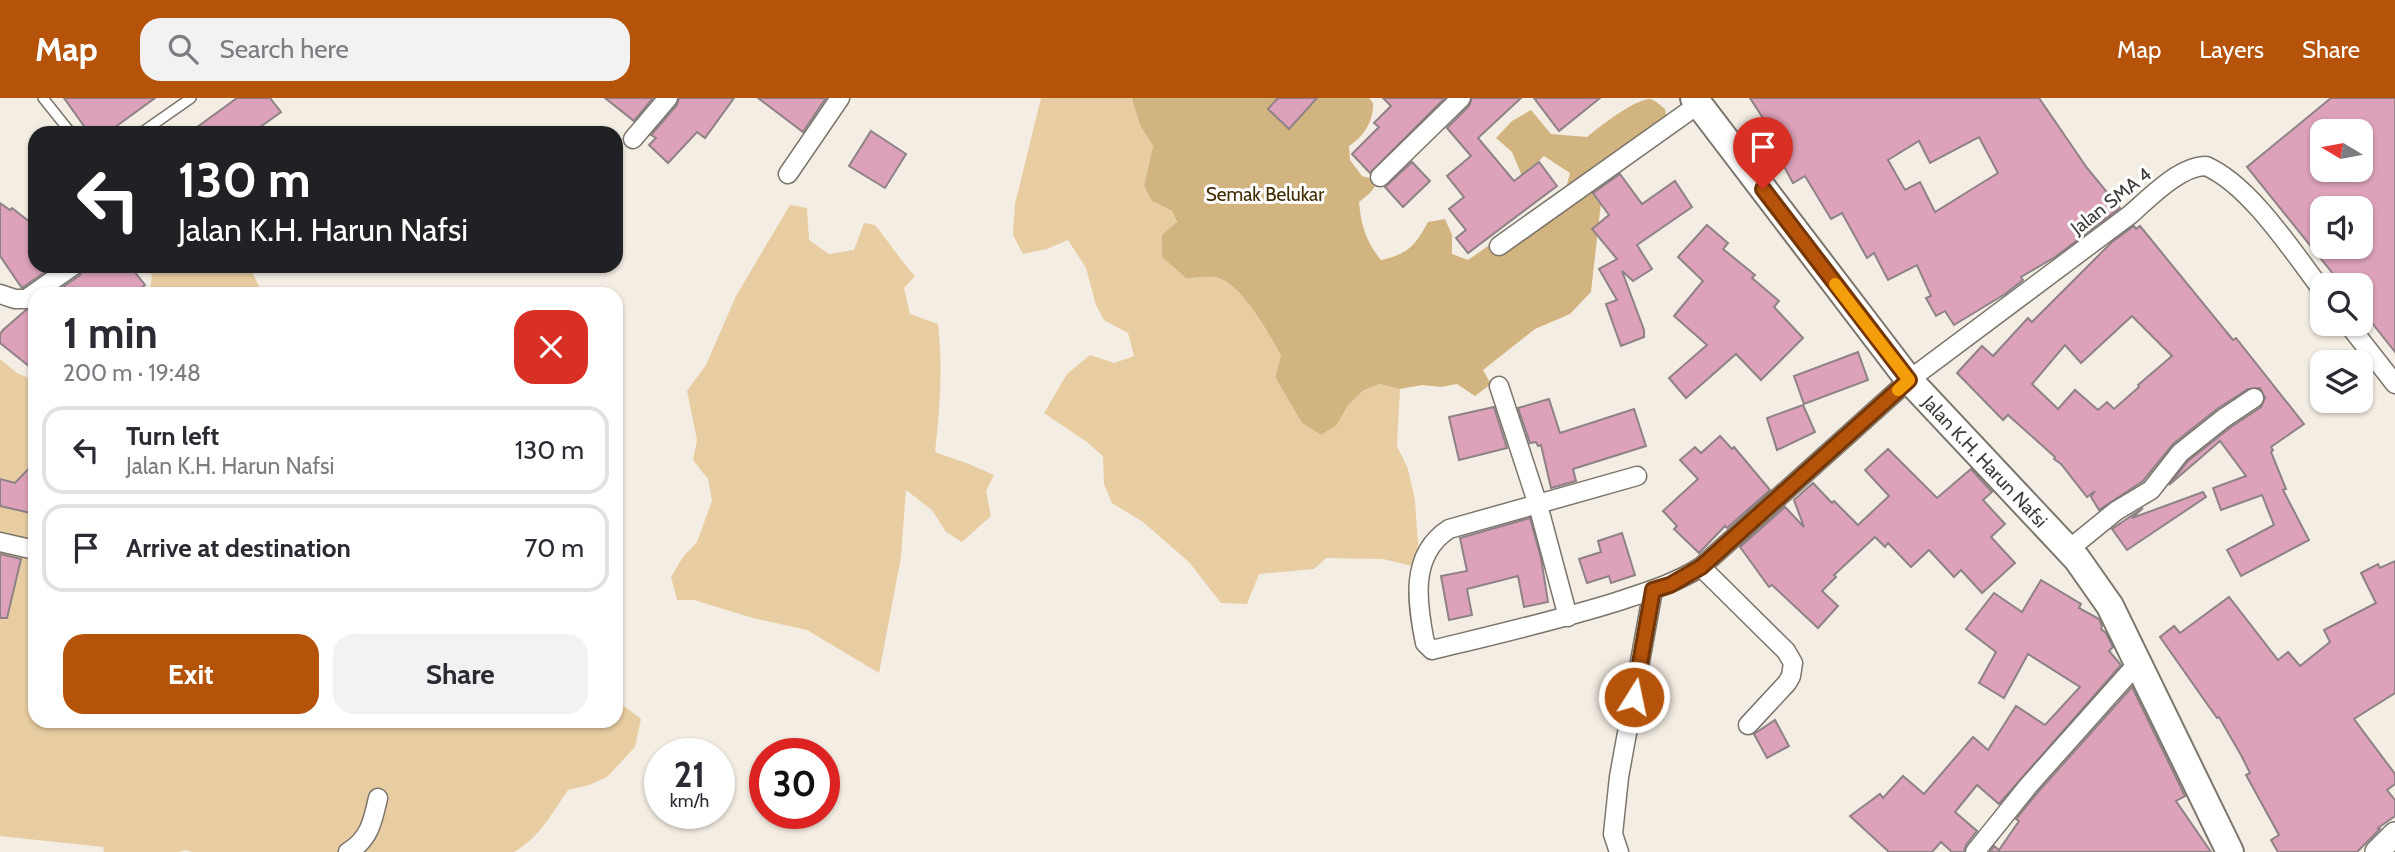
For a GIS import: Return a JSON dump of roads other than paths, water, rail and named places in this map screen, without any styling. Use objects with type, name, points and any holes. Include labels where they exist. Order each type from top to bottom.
[{"type":"main road","name":"Jalan K.H. Harun Nafsi","points":[[1698,100],[1909,380],[2073,555],[2110,606],[2230,852]]},
{"type":"street","points":[[633,139],[668,98]]},
{"type":"street","points":[[788,174],[840,98]]},
{"type":"street","points":[[1380,177],[1461,98]]},
{"type":"street","points":[[1499,246],[1698,100]]},
{"type":"street","name":"Jalan SMA 4","points":[[1909,380],[2131,214],[2160,188],[2199,166],[2216,170],[2235,184],[2310,274]]},
{"type":"street","points":[[43,287],[63,273]]},
{"type":"street","points":[[0,294],[15,299],[28,298]]},
{"type":"street","points":[[2357,336],[2395,384]]},
{"type":"street","points":[[1637,476],[1449,529],[1437,537],[1429,548],[1418,590],[1425,643],[1432,650],[1568,617],[1670,585],[1701,567],[1909,380]]},
{"type":"street","points":[[1499,386],[1538,505],[1568,617]]},
{"type":"street","points":[[2073,555],[2116,512],[2151,490],[2180,453],[2254,398]]},
{"type":"street","points":[[0,542],[28,548]]},
{"type":"street","points":[[1701,567],[1786,651],[1793,663],[1787,683],[1748,725]]},
{"type":"street","points":[[1619,852],[1613,834],[1619,777],[1653,590]]},
{"type":"street","points":[[1975,852],[2029,785],[2137,664]]},
{"type":"street","points":[[348,852],[359,846],[370,831],[378,798]]},
{"type":"street","points":[[2377,852],[2395,834]]},
{"type":"lane","points":[[43,98],[65,126]]},
{"type":"lane","points":[[151,126],[191,98]]},
{"type":"park label","name":"Semak Belukar","points":[[1265,194]]}]
